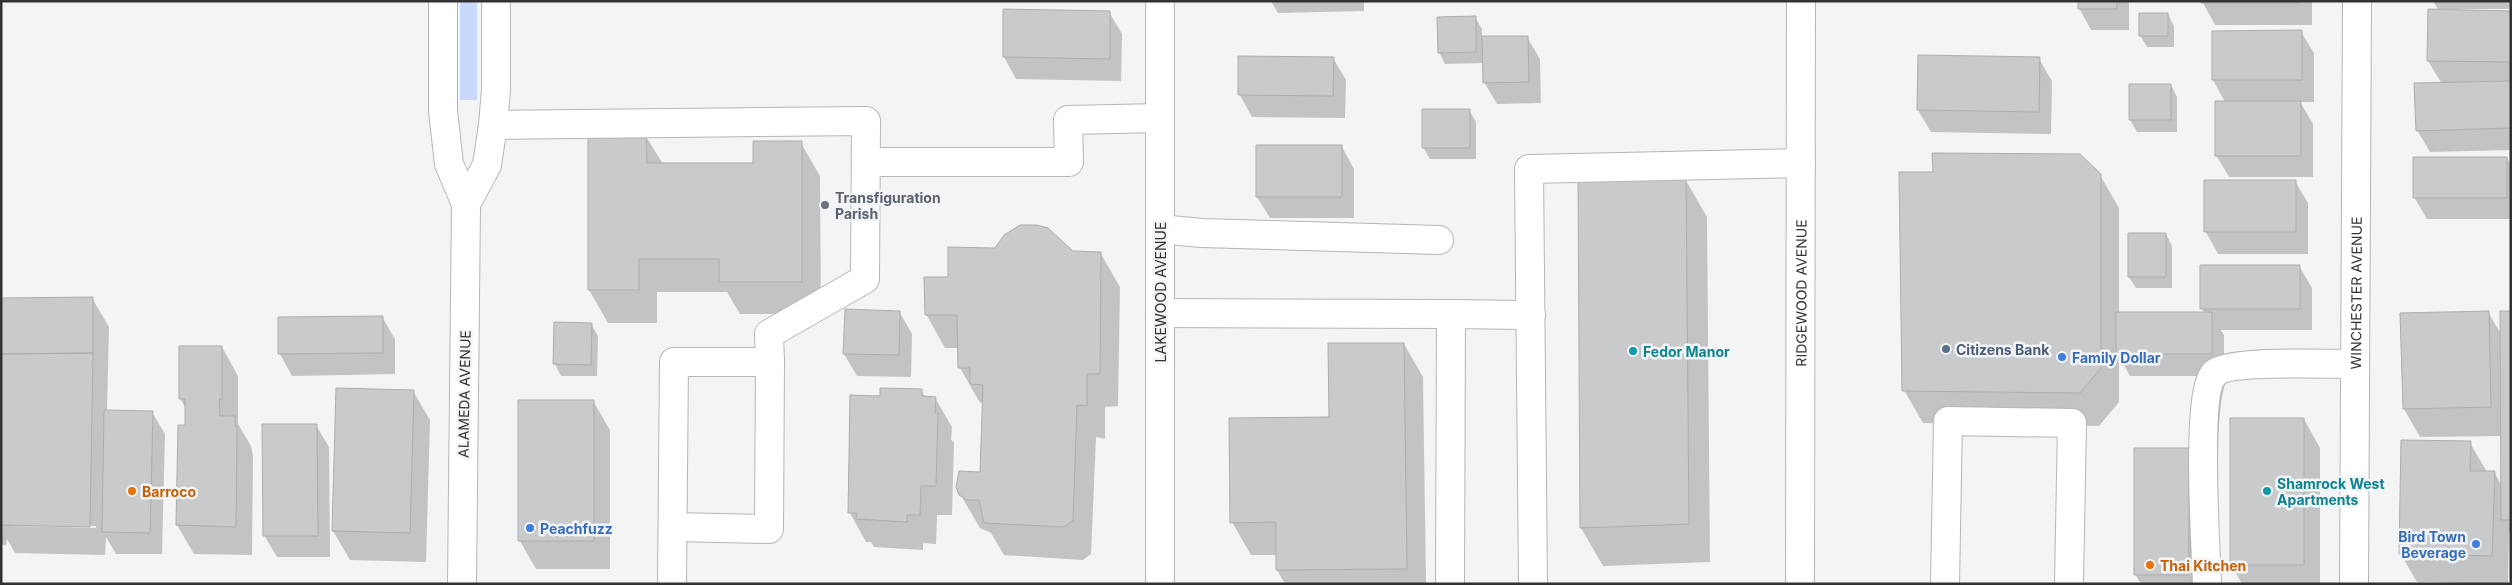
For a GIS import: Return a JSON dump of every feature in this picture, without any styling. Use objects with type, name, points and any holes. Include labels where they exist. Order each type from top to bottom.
[{"type":"street","name":"ALAMEDA AVENUE","points":[[443,1],[443,111],[448,156],[449,164],[466,204],[462,584]]},
{"type":"street","name":"ALAMEDA AVENUE","points":[[466,204],[487,165],[496,90],[496,1]]},
{"type":"street","name":"LAKEWOOD AVENUE","points":[[1160,1],[1160,584]]},
{"type":"street","name":"RIDGEWOOD AVENUE","points":[[1800,584],[1801,1]]},
{"type":"street","name":"WINCHESTER AVENUE","points":[[2354,584],[2356,1]]},
{"type":"street","points":[[866,162],[1069,162],[1068,120],[1160,118]]},
{"type":"street","points":[[493,124],[866,121],[865,279],[769,334],[769,529],[674,527]]},
{"type":"street","points":[[1533,584],[1529,169],[1801,163]]},
{"type":"street","points":[[1160,230],[1439,240]]},
{"type":"street","points":[[1160,313],[1531,315]]},
{"type":"street","points":[[1450,584],[1451,314]]},
{"type":"street","points":[[672,584],[674,362],[770,362]]},
{"type":"street","points":[[2207,584],[2203,422],[2208,384],[2216,372],[2236,366],[2355,364]]},
{"type":"street","points":[[1945,584],[1948,421],[2072,423],[2069,584]]},
{"type":"shaded area","points":[[460,1],[477,1],[477,100],[460,100]]},
{"type":"building","points":[[2078,1],[2117,1],[2117,9],[2078,9]]},
{"type":"building","points":[[2201,1],[2300,1],[2300,3],[2201,3]]},
{"type":"building","points":[[1003,9],[1110,11],[1110,59],[1003,57]]},
{"type":"building","points":[[2428,9],[2511,11],[2511,62],[2427,61]]},
{"type":"building","points":[[2139,13],[2168,13],[2168,36],[2139,36]]},
{"type":"building","points":[[1476,16],[1476,52],[1438,53],[1437,17]]},
{"type":"building","points":[[2302,30],[2302,80],[2212,80],[2212,31]]},
{"type":"building","points":[[1482,36],[1528,36],[1529,82],[1483,83]]},
{"type":"building","points":[[1918,55],[2040,57],[2039,112],[1917,110]]},
{"type":"building","points":[[1238,56],[1334,57],[1333,96],[1238,95]]},
{"type":"building","points":[[2511,81],[2511,128],[2416,131],[2414,83]]},
{"type":"building","points":[[2129,84],[2171,84],[2171,120],[2129,120]]},
{"type":"building","points":[[2215,101],[2301,101],[2301,156],[2215,156]]},
{"type":"building","points":[[1422,109],[1470,109],[1470,148],[1422,148]]},
{"type":"building","points":[[646,133],[647,163],[753,163],[753,141],[802,141],[802,282],[719,282],[719,259],[639,259],[639,290],[588,290],[588,134]]},
{"type":"building","points":[[1256,145],[1342,145],[1342,197],[1256,197]]},
{"type":"building","points":[[1932,153],[2080,154],[2101,174],[2101,368],[2080,393],[1902,391],[1899,172],[1933,172]]},
{"type":"building","points":[[2413,157],[2507,157],[2507,198],[2413,198]]},
{"type":"building","name":"Fedor Manor","points":[[1578,176],[1686,178],[1689,524],[1580,528]]},
{"type":"building","points":[[2204,180],[2296,180],[2296,232],[2204,232]]},
{"type":"building","points":[[1020,225],[1037,225],[1048,228],[1073,251],[1101,252],[1100,374],[1087,374],[1087,406],[1077,405],[1073,521],[1064,527],[984,523],[979,500],[967,500],[959,495],[956,487],[959,471],[980,472],[983,385],[970,384],[970,368],[958,368],[957,315],[925,315],[924,277],[948,277],[948,247],[995,248],[1004,235]]},
{"type":"building","points":[[2128,233],[2166,233],[2166,277],[2128,277]]},
{"type":"building","points":[[2200,265],[2300,265],[2300,309],[2200,309]]},
{"type":"building","points":[[93,297],[93,353],[1,354],[1,298]]},
{"type":"building","points":[[845,309],[900,311],[899,355],[843,354]]},
{"type":"building","points":[[2489,311],[2491,407],[2403,409],[2400,313]]},
{"type":"building","points":[[2500,311],[2511,311],[2511,520],[2501,520]]},
{"type":"building","points":[[2116,312],[2212,312],[2212,354],[2116,354]]},
{"type":"building","points":[[383,316],[383,353],[278,354],[278,317]]},
{"type":"building","points":[[554,322],[592,323],[591,365],[553,364]]},
{"type":"building","points":[[1328,343],[1404,343],[1407,569],[1276,570],[1276,522],[1230,523],[1229,418],[1329,417]]},
{"type":"building","points":[[179,346],[222,346],[222,399],[219,399],[220,416],[235,416],[235,426],[237,426],[236,527],[176,525],[178,425],[185,425],[185,399],[179,399]]},
{"type":"building","points":[[93,353],[90,527],[1,525],[1,354]]},
{"type":"building","points":[[336,388],[414,390],[410,533],[332,531]]},
{"type":"building","points":[[880,388],[922,389],[922,396],[936,397],[935,413],[938,413],[936,486],[921,486],[920,515],[907,515],[907,522],[856,519],[857,513],[848,513],[850,395],[880,396]]},
{"type":"building","points":[[518,400],[594,400],[594,541],[518,541]]},
{"type":"building","points":[[104,410],[153,411],[150,533],[102,532]]},
{"type":"building","name":"Shamrock West Apartments","points":[[2230,418],[2304,418],[2304,565],[2230,565]]},
{"type":"building","points":[[262,424],[317,424],[318,536],[263,536]]},
{"type":"building","points":[[2401,440],[2471,441],[2470,471],[2495,471],[2492,556],[2399,554]]},
{"type":"building","points":[[2134,448],[2189,448],[2189,575],[2134,575]]},
{"type":"place","name":"Transfiguration Parish","points":[[825,205]]},
{"type":"place","name":"Citizens Bank","points":[[1946,349]]},
{"type":"place","name":"Fedor Manor","points":[[1633,351]]},
{"type":"place","name":"Family Dollar","points":[[2062,357]]},
{"type":"place","name":"Barroco","points":[[132,491]]},
{"type":"place","name":"Shamrock West Apartments","points":[[2267,491]]},
{"type":"place","name":"Peachfuzz","points":[[530,528]]},
{"type":"place","name":"Bird Town Beverage","points":[[2476,544]]},
{"type":"place","name":"Thai Kitchen","points":[[2150,565]]}]
